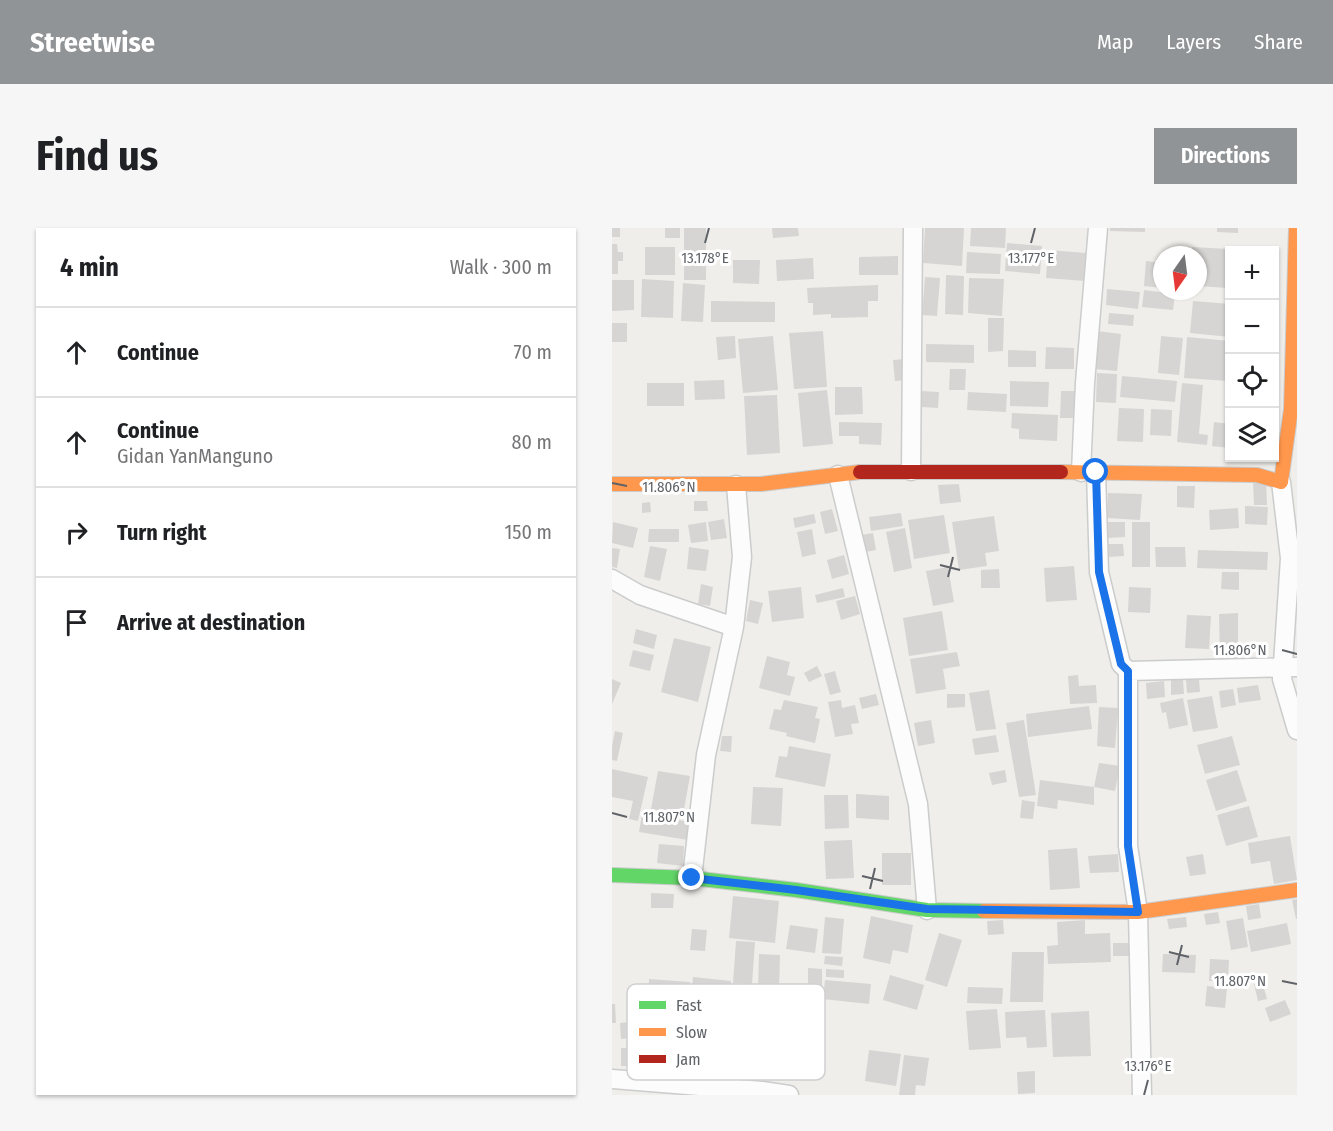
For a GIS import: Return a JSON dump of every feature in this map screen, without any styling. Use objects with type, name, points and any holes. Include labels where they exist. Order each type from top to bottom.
[{"type":"street","points":[[911,471],[913,228]]},
{"type":"street","points":[[1098,228],[1085,383],[1089,472],[1099,572],[1121,664],[1128,671],[1128,846],[1138,912],[1142,1095]]},
{"type":"street","points":[[1296,228],[1294,409],[1281,482],[1290,558],[1290,668],[1282,679],[1297,730]]},
{"type":"street","points":[[612,484],[761,484],[860,472],[911,471],[1257,475],[1281,482]]},
{"type":"street","points":[[838,475],[918,804],[927,909]]},
{"type":"street","points":[[692,878],[706,755],[734,627],[742,557],[736,485]]},
{"type":"street","points":[[612,579],[640,595],[734,627]]},
{"type":"street","points":[[1128,671],[1290,668]]},
{"type":"street","points":[[612,875],[692,878],[927,909],[1138,912],[1297,890]]},
{"type":"street","points":[[612,1079],[789,1095]]},
{"type":"building","points":[[612,228],[620,228],[620,237],[612,237]]},
{"type":"building","points":[[665,228],[680,228],[680,238],[665,238]]},
{"type":"building","points":[[684,228],[706,228],[706,280],[684,280]]},
{"type":"building","points":[[772,228],[798,228],[799,236],[773,238]]},
{"type":"building","points":[[925,228],[964,228],[962,266],[923,263]]},
{"type":"building","points":[[971,228],[1006,228],[1005,248],[970,246]]},
{"type":"building","points":[[1110,228],[1145,228],[1145,232],[1110,231]]},
{"type":"building","points":[[1217,228],[1238,228],[1238,233],[1217,232]]},
{"type":"building","points":[[1007,243],[1042,246],[1040,274],[1005,271]]},
{"type":"building","points":[[612,244],[617,244],[618,252],[623,252],[623,261],[618,261],[618,274],[612,274]]},
{"type":"building","points":[[645,247],[675,247],[675,275],[645,275]]},
{"type":"building","points":[[1207,248],[1225,249],[1225,288],[1207,287]]},
{"type":"building","points":[[1048,250],[1087,253],[1085,281],[1046,278]]},
{"type":"building","points":[[967,252],[1001,254],[1000,274],[966,273]]},
{"type":"building","points":[[898,256],[898,275],[859,275],[859,257]]},
{"type":"building","points":[[813,258],[814,279],[777,281],[776,260]]},
{"type":"building","points":[[733,260],[760,260],[759,284],[733,283]]},
{"type":"building","points":[[1146,261],[1153,262],[1153,287],[1144,286]]},
{"type":"building","points":[[946,275],[964,276],[963,315],[945,314]]},
{"type":"building","points":[[925,277],[940,278],[937,316],[922,315]]},
{"type":"building","points":[[969,278],[1004,279],[1002,316],[968,313]]},
{"type":"building","points":[[642,279],[674,281],[673,318],[641,317]]},
{"type":"building","points":[[612,280],[634,280],[634,310],[612,311]]},
{"type":"building","points":[[683,283],[705,285],[703,322],[681,321]]},
{"type":"building","points":[[878,285],[878,301],[868,301],[868,317],[831,318],[831,314],[813,315],[813,303],[808,303],[807,288]]},
{"type":"building","points":[[1107,289],[1140,292],[1138,309],[1106,305]]},
{"type":"building","points":[[1144,290],[1153,291],[1153,300],[1174,300],[1173,310],[1142,307]]},
{"type":"building","points":[[711,301],[775,302],[775,322],[711,322]]},
{"type":"building","points":[[1193,301],[1225,304],[1225,336],[1190,333]]},
{"type":"building","points":[[1109,313],[1134,315],[1133,326],[1108,324]]},
{"type":"building","points":[[988,318],[1004,318],[1003,351],[988,352]]},
{"type":"building","points":[[612,323],[627,323],[627,342],[612,342]]},
{"type":"building","points":[[823,331],[827,387],[794,389],[789,333]]},
{"type":"building","points":[[1097,331],[1121,334],[1117,371],[1094,369]]},
{"type":"building","points":[[735,336],[736,358],[718,360],[716,337]]},
{"type":"building","points":[[773,336],[778,390],[743,393],[738,339]]},
{"type":"building","points":[[1161,336],[1183,338],[1179,375],[1158,373]]},
{"type":"building","points":[[1187,337],[1225,341],[1225,381],[1184,378]]},
{"type":"building","points":[[926,344],[974,345],[974,363],[926,362]]},
{"type":"building","points":[[1046,347],[1074,348],[1074,369],[1045,369]]},
{"type":"building","points":[[1008,350],[1036,351],[1036,367],[1008,367]]},
{"type":"building","points":[[905,359],[907,380],[895,381],[893,360]]},
{"type":"building","points":[[950,369],[966,369],[965,390],[949,390]]},
{"type":"building","points":[[1097,373],[1117,374],[1116,403],[1096,402]]},
{"type":"building","points":[[1122,376],[1177,381],[1175,402],[1120,397]]},
{"type":"building","points":[[724,380],[725,399],[695,400],[694,381]]},
{"type":"building","points":[[1010,381],[1049,382],[1048,407],[1010,406]]},
{"type":"building","points":[[647,383],[684,383],[684,406],[647,406]]},
{"type":"building","points":[[1182,383],[1203,385],[1199,434],[1208,435],[1207,445],[1177,442]]},
{"type":"building","points":[[835,387],[862,387],[863,414],[835,415]]},
{"type":"building","points":[[827,390],[833,444],[803,447],[798,393]]},
{"type":"building","points":[[921,391],[939,392],[938,408],[922,407]]},
{"type":"building","points":[[1061,391],[1075,391],[1073,418],[1060,418]]},
{"type":"building","points":[[968,392],[1007,394],[1006,412],[967,410]]},
{"type":"building","points":[[777,395],[780,453],[747,455],[744,396]]},
{"type":"building","points":[[1119,408],[1144,409],[1143,442],[1117,441]]},
{"type":"building","points":[[1151,409],[1172,410],[1171,436],[1150,435]]},
{"type":"building","points":[[1012,413],[1058,415],[1057,441],[1019,439],[1019,429],[1011,428]]},
{"type":"building","points":[[839,422],[882,423],[881,445],[859,444],[859,436],[839,436]]},
{"type":"building","points":[[1214,422],[1225,423],[1225,447],[1212,446]]},
{"type":"building","points":[[1266,480],[1267,505],[1254,505],[1253,481]]},
{"type":"building","points":[[959,484],[961,502],[940,504],[938,485]]},
{"type":"building","points":[[1177,486],[1195,486],[1194,508],[1177,507]]},
{"type":"building","points":[[1108,493],[1142,494],[1140,520],[1107,518]]},
{"type":"building","points":[[694,501],[707,501],[708,511],[694,511]]},
{"type":"building","points":[[650,502],[651,512],[642,513],[642,503]]},
{"type":"building","points":[[1245,506],[1268,507],[1267,525],[1245,524]]},
{"type":"building","points":[[1238,508],[1239,528],[1210,530],[1209,510]]},
{"type":"building","points":[[832,509],[838,531],[825,534],[820,512]]},
{"type":"building","points":[[901,513],[903,526],[871,531],[869,517]]},
{"type":"building","points":[[814,514],[816,523],[795,528],[793,518]]},
{"type":"building","points":[[944,515],[950,553],[914,559],[908,520]]},
{"type":"building","points":[[994,516],[999,551],[985,553],[987,566],[959,570],[952,522]]},
{"type":"building","points":[[724,519],[727,538],[711,540],[708,522]]},
{"type":"building","points":[[613,522],[638,528],[633,548],[612,543]]},
{"type":"building","points":[[706,522],[708,541],[691,543],[688,525]]},
{"type":"building","points":[[1106,522],[1125,522],[1125,537],[1106,538]]},
{"type":"building","points":[[1132,522],[1150,522],[1150,567],[1132,567]]},
{"type":"building","points":[[905,528],[912,568],[894,572],[886,532]]},
{"type":"building","points":[[649,529],[679,529],[679,542],[648,542]]},
{"type":"building","points":[[812,529],[816,554],[802,557],[797,532]]},
{"type":"building","points":[[873,533],[876,550],[865,552],[862,535]]},
{"type":"building","points":[[1107,544],[1123,544],[1124,556],[1108,557]]},
{"type":"building","points":[[650,546],[667,549],[660,581],[644,577]]},
{"type":"building","points":[[689,547],[709,550],[706,571],[687,569]]},
{"type":"building","points":[[1155,547],[1185,547],[1186,567],[1156,567]]},
{"type":"building","points":[[612,548],[620,549],[617,568],[612,567]]},
{"type":"building","points":[[1198,550],[1268,552],[1267,570],[1197,568]]},
{"type":"building","points":[[844,555],[849,574],[832,579],[827,560]]},
{"type":"building","points":[[1074,566],[1077,600],[1046,602],[1044,568]]},
{"type":"building","points":[[948,567],[954,602],[933,606],[926,571]]},
{"type":"building","points":[[999,569],[1000,588],[981,588],[981,570]]},
{"type":"building","points":[[1222,572],[1239,572],[1239,590],[1221,589]]},
{"type":"building","points":[[701,584],[713,587],[710,606],[698,604]]},
{"type":"building","points":[[801,587],[804,618],[772,622],[768,591]]},
{"type":"building","points":[[1129,587],[1151,588],[1150,613],[1128,612]]},
{"type":"building","points":[[843,588],[845,597],[817,603],[815,595]]},
{"type":"building","points":[[855,596],[860,614],[841,620],[836,601]]},
{"type":"building","points":[[750,600],[763,603],[758,624],[746,621]]},
{"type":"building","points":[[942,611],[948,650],[909,656],[903,618]]},
{"type":"building","points":[[1238,613],[1238,659],[1220,659],[1219,614]]},
{"type":"building","points":[[1187,615],[1211,616],[1209,649],[1185,648]]},
{"type":"building","points":[[636,629],[657,635],[654,649],[633,643]]},
{"type":"building","points":[[674,638],[711,647],[698,702],[661,692]]},
{"type":"building","points":[[633,650],[654,655],[650,671],[629,666]]},
{"type":"building","points":[[957,652],[960,666],[943,669],[946,689],[916,694],[910,659]]},
{"type":"building","points":[[767,656],[790,662],[787,675],[795,677],[790,696],[759,688]]},
{"type":"building","points":[[817,666],[822,676],[809,682],[804,673]]},
{"type":"building","points":[[835,671],[841,692],[830,695],[824,674]]},
{"type":"building","points":[[1078,675],[1079,686],[1096,685],[1097,703],[1070,704],[1068,676]]},
{"type":"building","points":[[612,679],[621,683],[612,704]]},
{"type":"building","points":[[1171,679],[1183,679],[1184,694],[1171,695]]},
{"type":"building","points":[[1199,679],[1200,692],[1187,693],[1186,680]]},
{"type":"building","points":[[1164,681],[1165,697],[1147,699],[1146,683]]},
{"type":"building","points":[[1258,685],[1261,700],[1239,703],[1237,688]]},
{"type":"building","points":[[1233,689],[1236,705],[1221,708],[1219,691]]},
{"type":"building","points":[[989,690],[996,729],[976,731],[969,693]]},
{"type":"building","points":[[876,694],[879,705],[862,709],[859,698]]},
{"type":"building","points":[[947,694],[965,694],[965,707],[947,708]]},
{"type":"building","points":[[1212,696],[1218,728],[1193,732],[1187,700]]},
{"type":"building","points":[[1183,698],[1188,725],[1169,729],[1166,712],[1162,713],[1160,703]]},
{"type":"building","points":[[784,700],[818,707],[815,718],[820,719],[815,743],[769,729],[774,709],[781,710]]},
{"type":"building","points":[[841,700],[842,708],[855,705],[859,723],[851,724],[853,734],[835,737],[828,702]]},
{"type":"building","points":[[1089,706],[1092,729],[1028,737],[1026,714]]},
{"type":"building","points":[[1099,707],[1118,708],[1115,748],[1097,746]]},
{"type":"building","points":[[931,720],[935,743],[918,746],[914,723]]},
{"type":"building","points":[[1024,720],[1036,795],[1019,797],[1006,723]]},
{"type":"building","points":[[615,731],[623,733],[617,761],[612,760]]},
{"type":"building","points":[[996,735],[999,752],[975,755],[972,739]]},
{"type":"building","points":[[722,736],[732,736],[731,752],[720,751]]},
{"type":"building","points":[[1232,736],[1240,765],[1205,774],[1197,745]]},
{"type":"building","points":[[789,746],[831,754],[825,787],[775,777],[779,756],[787,757]]},
{"type":"building","points":[[1099,763],[1120,766],[1115,791],[1094,787]]},
{"type":"building","points":[[612,769],[648,777],[638,821],[629,819],[633,801],[612,797]]},
{"type":"building","points":[[1005,770],[1007,782],[992,785],[989,773]]},
{"type":"building","points":[[1237,770],[1247,801],[1216,811],[1206,780]]},
{"type":"building","points":[[658,771],[690,776],[683,815],[651,809]]},
{"type":"building","points":[[1040,780],[1094,787],[1094,805],[1058,800],[1057,809],[1037,806]]},
{"type":"building","points":[[753,787],[783,788],[781,826],[751,824]]},
{"type":"building","points":[[856,794],[889,796],[889,820],[856,818]]},
{"type":"building","points":[[824,795],[848,795],[849,828],[825,829]]},
{"type":"building","points":[[1022,800],[1035,802],[1033,819],[1020,818]]},
{"type":"building","points":[[1249,806],[1258,837],[1226,846],[1217,815]]},
{"type":"building","points":[[642,814],[691,822],[688,840],[639,832]]},
{"type":"building","points":[[1290,836],[1297,880],[1274,884],[1270,861],[1251,864],[1248,843]]},
{"type":"building","points":[[852,840],[854,878],[826,879],[824,841]]},
{"type":"building","points":[[659,844],[684,846],[683,866],[657,863]]},
{"type":"building","points":[[1077,848],[1080,888],[1050,890],[1048,850]]},
{"type":"building","points":[[882,853],[911,853],[911,885],[882,885]]},
{"type":"building","points":[[1118,854],[1119,872],[1090,873],[1088,856]]},
{"type":"building","points":[[1203,854],[1206,874],[1190,876],[1186,857]]},
{"type":"building","points":[[651,893],[674,894],[673,908],[651,908]]},
{"type":"building","points":[[733,896],[779,901],[775,943],[729,938]]},
{"type":"building","points":[[1297,899],[1297,919],[1296,919],[1292,900]]},
{"type":"building","points":[[1259,904],[1261,918],[1248,920],[1246,906]]},
{"type":"building","points":[[1218,912],[1220,923],[1206,925],[1204,914]]},
{"type":"building","points":[[871,916],[913,925],[908,953],[893,950],[890,964],[863,958]]},
{"type":"building","points":[[825,917],[844,919],[841,954],[822,953]]},
{"type":"building","points":[[1186,917],[1187,927],[1169,929],[1167,919]]},
{"type":"building","points":[[1243,918],[1248,947],[1231,950],[1226,921]]},
{"type":"building","points":[[1003,920],[1004,934],[988,935],[987,921]]},
{"type":"building","points":[[1085,920],[1085,934],[1110,933],[1111,962],[1048,964],[1047,946],[1058,945],[1057,922]]},
{"type":"building","points":[[1287,923],[1291,944],[1251,952],[1247,931]]},
{"type":"building","points":[[790,925],[818,929],[815,953],[786,949]]},
{"type":"building","points":[[692,929],[707,930],[705,951],[690,950]]},
{"type":"building","points":[[939,933],[962,940],[947,987],[925,980]]},
{"type":"building","points":[[736,941],[755,942],[752,984],[733,983]]},
{"type":"building","points":[[1113,943],[1131,943],[1132,956],[1113,956]]},
{"type":"building","points":[[1012,952],[1044,952],[1043,1002],[1010,1002]]},
{"type":"building","points":[[759,954],[780,955],[779,984],[758,984]]},
{"type":"building","points":[[1163,954],[1196,955],[1195,973],[1162,972]]},
{"type":"building","points":[[825,956],[843,957],[842,966],[824,964]]},
{"type":"building","points":[[1210,959],[1229,960],[1228,981],[1209,981]]},
{"type":"building","points":[[808,968],[822,969],[822,984],[808,984]]},
{"type":"building","points":[[826,969],[844,970],[844,978],[826,977]]},
{"type":"building","points":[[890,975],[924,985],[917,1010],[883,1000]]},
{"type":"building","points":[[693,977],[731,981],[731,984],[692,984]]},
{"type":"building","points":[[649,979],[690,982],[690,984],[649,984]]},
{"type":"building","points":[[825,980],[871,984],[869,1004],[825,999]]},
{"type":"building","points":[[1262,981],[1267,999],[1258,1001],[1254,984]]},
{"type":"building","points":[[1207,986],[1227,988],[1225,1008],[1205,1006]]},
{"type":"building","points":[[968,987],[1003,988],[1002,1004],[967,1003]]},
{"type":"building","points":[[1285,1000],[1291,1014],[1270,1022],[1265,1008]]},
{"type":"building","points":[[612,1004],[615,1004],[616,1023],[612,1023]]},
{"type":"building","points":[[997,1009],[1001,1048],[969,1050],[966,1011]]},
{"type":"building","points":[[1045,1010],[1047,1047],[1027,1048],[1026,1037],[1006,1038],[1005,1012]]},
{"type":"building","points":[[1089,1011],[1091,1056],[1053,1057],[1051,1013]]},
{"type":"building","points":[[627,1022],[627,1038],[621,1039],[620,1023]]},
{"type":"building","points":[[621,1048],[627,1048],[627,1066],[621,1066]]},
{"type":"building","points":[[869,1050],[901,1054],[896,1086],[865,1081]]},
{"type":"building","points":[[904,1055],[929,1058],[925,1086],[916,1085],[915,1095],[899,1095]]},
{"type":"building","points":[[1035,1071],[1035,1093],[1018,1094],[1017,1072]]},
{"type":"traffic: fast","points":[[612,875],[692,878],[796,890],[927,910],[984,911]]},
{"type":"traffic: slow","points":[[1061,472],[1257,475],[1281,482],[1291,409],[1296,228]]},
{"type":"traffic: slow","points":[[612,484],[761,484],[860,472]]},
{"type":"traffic: slow","points":[[984,911],[1138,912],[1297,890]]},
{"type":"traffic: jam","points":[[860,472],[1061,472]]},
{"type":"route","points":[[692,878],[927,909],[1138,912],[1128,846],[1128,671],[1121,664],[1099,572],[1096,472]]}]
